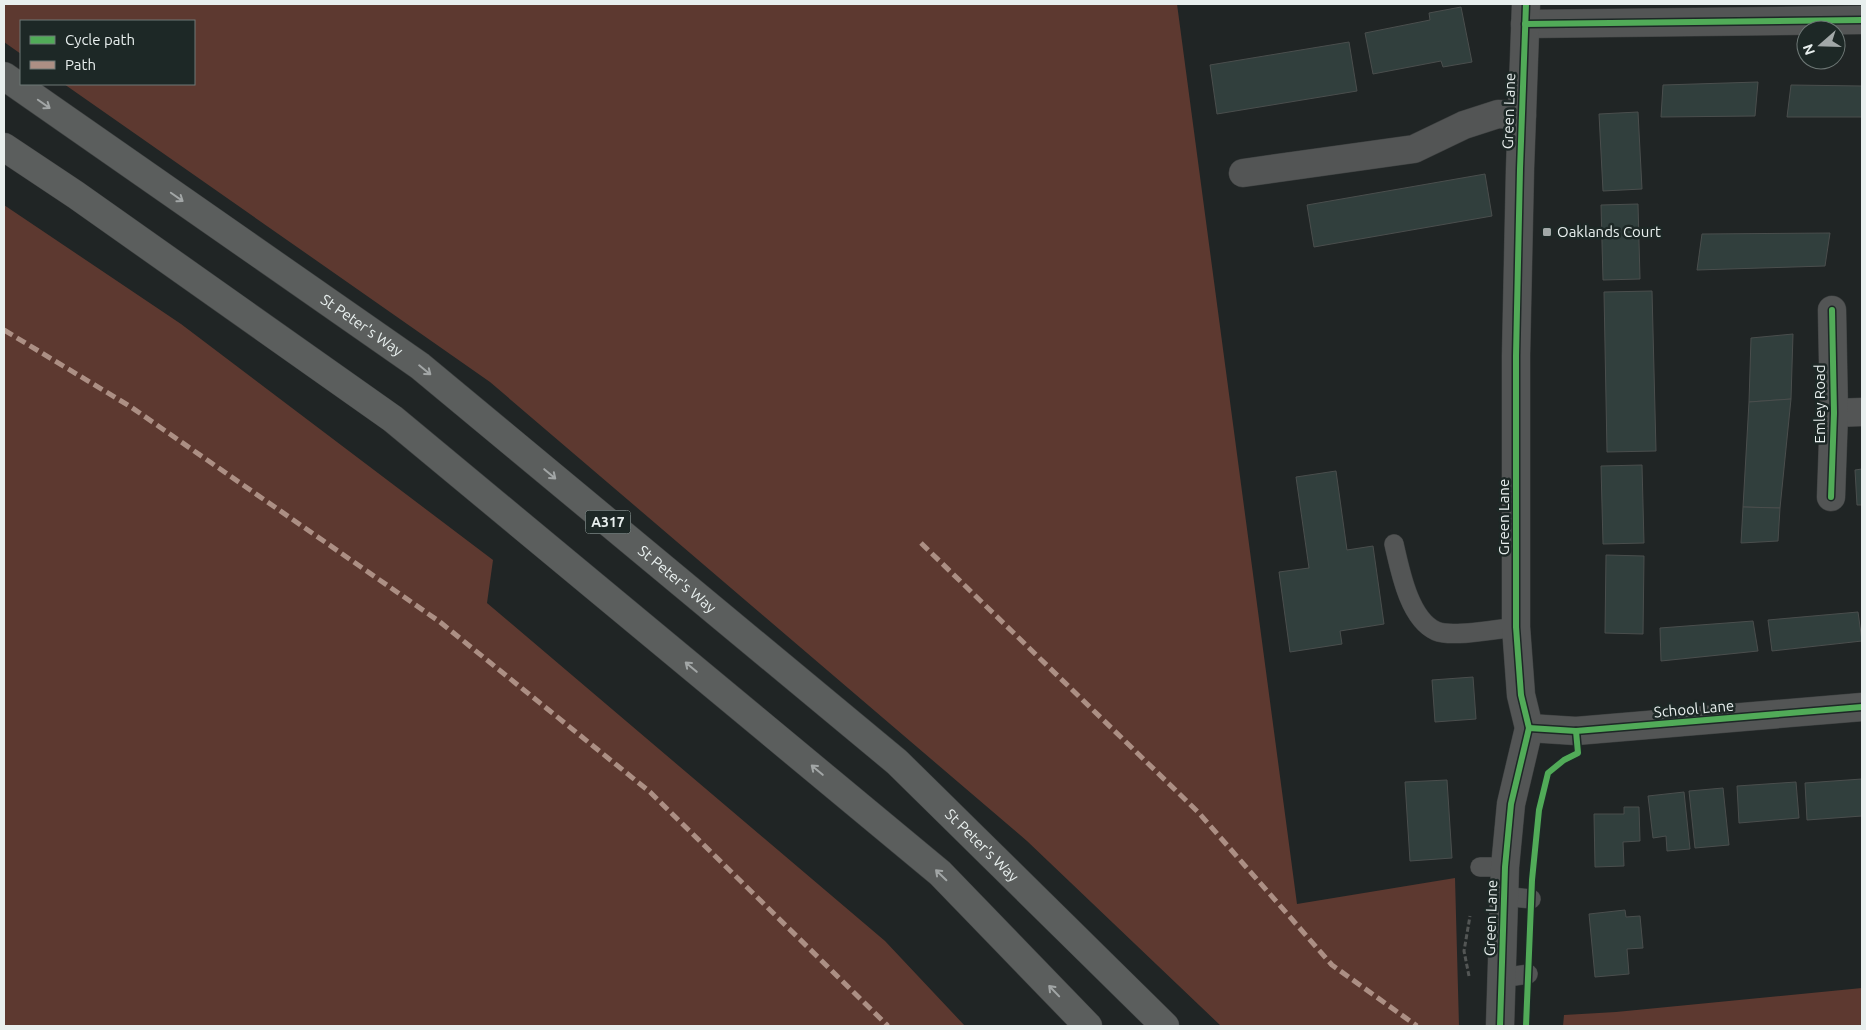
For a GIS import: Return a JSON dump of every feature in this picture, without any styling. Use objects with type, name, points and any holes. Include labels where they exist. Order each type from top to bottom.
[{"type":"main road","name":"St Peter's Way","points":[[4,76],[420,366],[897,762],[1165,1026]]},
{"type":"main road","points":[[4,147],[76,195],[393,419],[940,873],[1088,1026]]},
{"type":"street","points":[[1526,14],[1862,20]]},
{"type":"street","name":"Green Lane","points":[[1500,1026],[1503,896],[1492,867],[1511,804],[1529,728],[1521,695],[1516,627],[1516,366],[1526,14]]},
{"type":"street","points":[[1243,173],[1414,149],[1464,125],[1498,114],[1522,115]]},
{"type":"street","name":"Emley Road","points":[[1831,497],[1834,414],[1832,310]]},
{"type":"street","name":"Emley Road","points":[[1834,414],[1862,412]]},
{"type":"street","name":"School Lane","points":[[1529,728],[1576,731],[1862,707]]},
{"type":"lane","points":[[1394,544],[1407,594],[1425,624],[1437,632],[1452,634],[1516,627]]},
{"type":"lane","points":[[1503,896],[1531,899]]},
{"type":"lane","points":[[1501,978],[1528,974]]},
{"type":"shaded area","points":[[4,4],[1177,4],[1297,904],[1455,878],[1459,1026],[1221,1026],[1027,841],[490,382],[65,85],[195,85],[195,20],[20,20],[20,53],[4,42]]},
{"type":"shaded area","points":[[4,205],[181,324],[493,560],[487,603],[885,941],[965,1026],[4,1026]]},
{"type":"shaded area","points":[[1862,988],[1862,1026],[1563,1026],[1564,1015],[1616,1012]]},
{"type":"building","points":[[1461,7],[1472,62],[1443,67],[1441,61],[1373,74],[1365,33],[1430,20],[1429,13]]},
{"type":"building","points":[[1349,42],[1357,91],[1217,114],[1210,65]]},
{"type":"building","points":[[1758,82],[1755,116],[1661,117],[1663,85]]},
{"type":"building","points":[[1791,85],[1862,86],[1862,117],[1787,117]]},
{"type":"building","points":[[1638,112],[1642,189],[1603,191],[1599,114]]},
{"type":"building","points":[[1485,174],[1492,216],[1314,247],[1307,205]]},
{"type":"building","points":[[1638,204],[1640,279],[1603,280],[1601,205]]},
{"type":"building","points":[[1830,233],[1825,266],[1697,270],[1702,234]]},
{"type":"building","points":[[1652,291],[1656,451],[1607,452],[1604,292]]},
{"type":"building","points":[[1793,334],[1791,399],[1749,402],[1751,338]]},
{"type":"building","points":[[1791,399],[1780,508],[1743,507],[1749,402]]},
{"type":"building","points":[[1642,465],[1644,543],[1603,544],[1601,466]]},
{"type":"building","points":[[1862,469],[1862,505],[1857,505],[1855,470]]},
{"type":"building","points":[[1336,471],[1347,550],[1373,546],[1384,624],[1340,631],[1342,644],[1290,652],[1279,572],[1309,568],[1296,477]]},
{"type":"building","points":[[1743,507],[1780,508],[1778,541],[1741,543]]},
{"type":"building","points":[[1606,555],[1644,556],[1643,634],[1605,633]]},
{"type":"building","points":[[1858,612],[1862,641],[1772,651],[1768,620]]},
{"type":"building","points":[[1753,621],[1758,651],[1661,661],[1660,628]]},
{"type":"building","points":[[1473,677],[1476,719],[1435,722],[1432,680]]},
{"type":"building","points":[[1862,779],[1862,816],[1807,820],[1805,783]]},
{"type":"building","points":[[1447,780],[1452,858],[1410,861],[1405,782]]},
{"type":"building","points":[[1796,782],[1799,818],[1739,823],[1737,786]]},
{"type":"building","points":[[1723,788],[1729,845],[1695,848],[1689,791]]},
{"type":"building","points":[[1684,792],[1690,849],[1667,851],[1666,836],[1653,838],[1648,796]]},
{"type":"building","points":[[1624,807],[1639,807],[1640,841],[1623,842],[1624,866],[1595,867],[1594,814],[1624,814]]},
{"type":"building","points":[[1625,910],[1626,917],[1640,916],[1643,948],[1627,949],[1629,974],[1595,977],[1589,914]]},
{"type":"marked path","points":[[4,330],[131,407],[440,622],[650,792],[888,1026]]},
{"type":"marked path","points":[[921,543],[1198,812],[1332,965],[1417,1026]]},
{"type":"cycle path","points":[[1500,1026],[1505,867],[1511,804],[1529,728],[1521,695],[1516,627],[1516,356],[1526,4]]},
{"type":"cycle path","points":[[1525,24],[1862,20]]},
{"type":"cycle path","points":[[1831,497],[1834,413],[1832,310]]},
{"type":"cycle path","points":[[1529,728],[1576,731],[1862,707]]},
{"type":"cycle path","points":[[1526,1026],[1532,880],[1539,810],[1548,773],[1564,760],[1578,753],[1576,731]]},
{"type":"place","name":"Oaklands Court","points":[[1547,232]]}]
